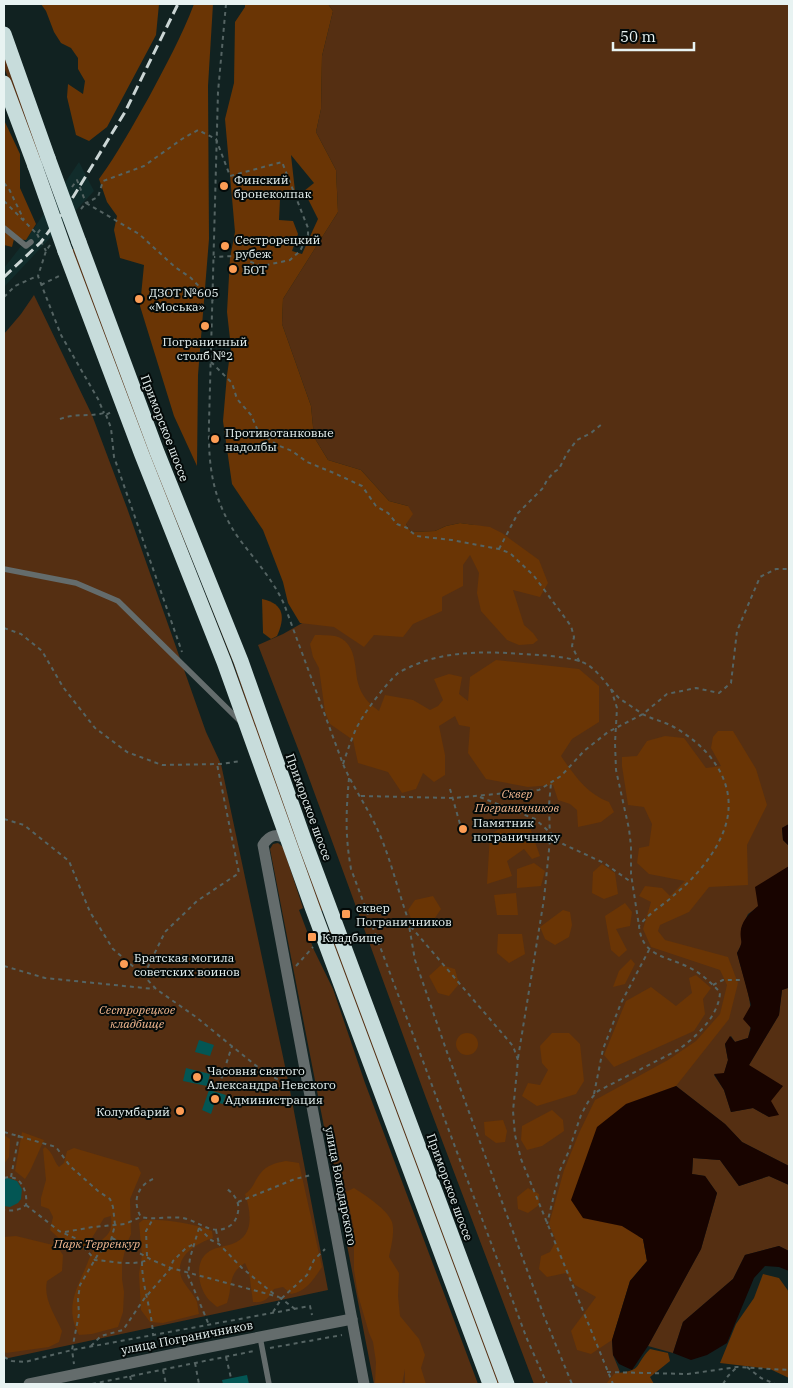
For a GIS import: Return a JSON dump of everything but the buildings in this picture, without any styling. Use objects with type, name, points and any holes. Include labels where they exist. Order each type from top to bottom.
[{"type":"highway","name":"Приморское шоссе","points":[[4,34],[157,452],[241,661],[306,845],[507,1384]]},
{"type":"highway","points":[[4,84],[34,166],[58,248],[224,662],[490,1384]]},
{"type":"street","name":"улица Володарского","points":[[288,840],[278,835],[272,836],[263,845],[364,1384]]},
{"type":"street","name":"улица Пограничников","points":[[29,1384],[44,1383],[77,1374],[352,1319]]},
{"type":"lane","points":[[4,228],[26,246],[31,242]]},
{"type":"lane","points":[[4,569],[76,583],[118,601],[248,730]]},
{"type":"lane","points":[[289,1085],[307,1084]]},
{"type":"lane","points":[[260,1337],[269,1384]]},
{"type":"path","points":[[226,4],[216,139],[208,453],[210,472],[229,524],[270,578],[284,604],[343,764],[380,834],[412,928],[506,1036],[513,1046],[518,1060]]},
{"type":"path","points":[[80,210],[86,203],[98,197],[103,181],[144,166],[198,130],[216,139],[230,176],[282,162],[308,228],[308,235],[300,251],[290,260],[262,266],[234,256],[214,257]]},
{"type":"path","points":[[71,188],[77,180],[86,203],[139,234],[175,267],[191,278],[213,302]]},
{"type":"path","points":[[4,183],[9,189],[25,222]]},
{"type":"path","points":[[4,201],[37,234],[46,251],[38,276],[41,285],[62,335],[98,399],[111,428],[114,457],[188,669]]},
{"type":"path","points":[[37,234],[43,226]]},
{"type":"path","points":[[46,251],[58,248]]},
{"type":"path","points":[[41,285],[66,272]]},
{"type":"path","points":[[4,298],[15,286],[38,276]]},
{"type":"path","points":[[210,362],[232,384],[237,400],[251,414],[258,431],[277,445],[292,451],[307,462],[334,472],[362,486],[376,506],[388,513],[397,524],[416,536],[452,540],[510,553],[534,576],[571,626],[574,637],[572,646],[580,663]]},
{"type":"path","points":[[60,419],[69,416],[105,414],[115,410]]},
{"type":"path","points":[[499,549],[518,513],[543,488],[550,476],[559,469],[567,452],[577,440],[591,433],[602,424]]},
{"type":"path","points":[[361,796],[453,798],[539,790],[561,776],[584,751],[608,732],[643,714],[667,694],[696,688],[719,693],[731,683],[737,631],[760,577],[776,569],[789,569]]},
{"type":"path","points":[[4,628],[21,634],[42,651],[63,687],[95,728],[127,752],[162,765],[217,764],[241,761]]},
{"type":"path","points":[[343,764],[357,728],[378,697],[398,673],[426,660],[472,652],[502,652],[559,657],[587,665],[620,698],[643,714],[672,726],[694,740],[712,759],[724,778],[729,798],[726,821],[719,840],[707,861],[683,887],[639,926]]},
{"type":"path","points":[[547,1224],[560,1170],[581,1115],[593,1096],[598,1091],[688,1043],[716,1012],[719,1002],[720,992],[701,974],[685,965],[662,958],[649,949],[640,933],[632,883],[629,829],[616,770],[617,708],[610,687]]},
{"type":"path","points":[[144,976],[165,932],[197,901],[239,873],[217,764]]},
{"type":"path","points":[[349,778],[346,843],[351,869],[528,1339],[547,1384]]},
{"type":"path","points":[[551,783],[549,804],[550,834],[544,899],[518,1060],[513,1111],[514,1135],[521,1159],[613,1384]]},
{"type":"path","points":[[450,789],[460,824]]},
{"type":"path","points":[[478,796],[535,820],[563,844],[604,863],[632,883]]},
{"type":"path","points":[[4,819],[24,825],[69,860],[90,912],[113,949],[156,989],[196,1017],[265,1073],[289,1085]]},
{"type":"path","points":[[408,919],[414,960],[541,1307],[572,1384]]},
{"type":"path","points":[[593,1096],[603,1049],[621,1003],[649,949]]},
{"type":"path","points":[[4,966],[45,978],[156,989]]},
{"type":"path","points":[[713,985],[723,980],[742,980]]},
{"type":"path","points":[[219,1086],[232,1046]]},
{"type":"path","points":[[4,1132],[56,1147],[70,1166],[98,1192],[110,1199],[114,1207],[115,1225],[112,1238],[95,1260],[80,1285],[78,1299],[79,1314],[72,1350],[77,1374]]},
{"type":"path","points":[[11,1177],[19,1135]]},
{"type":"path","points":[[238,1202],[295,1178],[311,1175]]},
{"type":"path","points":[[4,1178],[11,1177],[19,1181],[27,1196],[26,1205],[20,1209],[13,1211],[4,1210]]},
{"type":"path","points":[[141,1217],[136,1204],[138,1193],[144,1184],[153,1178]]},
{"type":"path","points":[[199,1226],[216,1230],[223,1229],[233,1223],[238,1213],[238,1202],[227,1189]]},
{"type":"path","points":[[26,1205],[44,1221],[77,1238],[95,1260],[115,1263],[142,1262],[150,1259]]},
{"type":"path","points":[[63,1232],[125,1224],[141,1217],[182,1218],[190,1220],[199,1226],[211,1240],[218,1244],[242,1268],[278,1297]]},
{"type":"path","points":[[147,1256],[146,1231],[152,1218]]},
{"type":"path","points":[[199,1226],[188,1271],[209,1325]]},
{"type":"path","points":[[216,1230],[218,1244]]},
{"type":"path","points":[[112,1238],[171,1268],[188,1271],[282,1298],[295,1309]]},
{"type":"path","points":[[91,1346],[101,1336],[123,1330],[171,1268],[173,1260],[186,1248],[194,1244]]},
{"type":"path","points":[[272,1313],[282,1298],[307,1275],[314,1260],[325,1250]]},
{"type":"path","points":[[142,1262],[146,1298],[151,1313],[152,1335]]},
{"type":"path","points":[[4,1357],[12,1361],[25,1362],[91,1346],[310,1306],[315,1326]]},
{"type":"path","points":[[92,1384],[342,1335]]},
{"type":"path","points":[[226,1357],[231,1378]]},
{"type":"path","points":[[195,1363],[200,1384]]},
{"type":"path","points":[[608,1372],[688,1374],[737,1367],[789,1370]]},
{"type":"path","points":[[723,1384],[737,1367]]},
{"type":"path","points":[[747,1367],[761,1378],[775,1384]]},
{"type":"path","points":[[163,1370],[166,1384]]},
{"type":"path","points":[[130,1376],[132,1384]]},
{"type":"shaded area","points":[[41,4],[159,4],[156,35],[107,127],[89,141],[76,135],[67,97],[68,84],[83,94],[85,81],[78,69],[78,58],[71,48],[61,43]]},
{"type":"shaded area","points":[[194,4],[213,4],[208,86],[209,239],[198,375],[197,466],[174,416],[140,306],[144,265],[120,258],[114,230],[117,216],[107,202],[99,179],[149,97],[179,40]]},
{"type":"shaded area","points":[[245,4],[328,4],[333,11],[322,56],[321,109],[316,132],[336,170],[338,212],[283,299],[282,324],[311,406],[314,437],[328,460],[361,470],[389,501],[408,506],[413,514],[406,524],[411,532],[435,531],[460,523],[490,527],[502,533],[539,560],[548,583],[540,597],[513,590],[524,625],[538,640],[533,644],[519,645],[507,640],[481,611],[477,593],[479,573],[470,555],[463,565],[463,586],[442,597],[442,611],[413,624],[403,637],[374,635],[364,647],[334,627],[300,623],[288,603],[283,582],[263,530],[232,484],[223,421],[231,348],[227,312],[230,258],[235,232],[225,119],[234,83],[235,22]],"holes":[[[291,155],[314,183],[304,191],[318,219],[302,254],[292,251],[298,234],[293,221],[279,220],[280,199],[295,191]]]},
{"type":"shaded area","points":[[4,120],[20,154],[20,188],[36,224],[26,240],[14,239],[12,247],[4,245]]},
{"type":"shaded area","points":[[79,162],[94,191],[4,287],[4,268],[26,240]]},
{"type":"shaded area","points":[[262,599],[275,604],[281,613],[280,629],[277,636],[271,639],[263,633]]},
{"type":"shaded area","points":[[315,635],[335,636],[347,643],[353,655],[361,691],[379,711],[385,695],[413,700],[430,710],[438,706],[443,700],[434,679],[449,674],[462,677],[459,694],[468,701],[470,677],[496,660],[579,669],[599,686],[599,722],[572,739],[561,756],[582,783],[601,799],[609,802],[614,812],[601,822],[578,827],[577,810],[570,804],[558,800],[553,785],[528,787],[486,779],[468,753],[470,727],[459,725],[455,716],[439,726],[445,755],[445,775],[434,782],[423,773],[416,789],[402,793],[388,772],[358,763],[353,740],[330,724],[325,712],[319,668],[313,657],[310,644]]},
{"type":"shaded area","points":[[718,731],[733,731],[756,769],[767,805],[747,845],[748,885],[709,887],[689,912],[660,925],[658,931],[665,940],[728,957],[738,983],[729,1019],[676,1086],[626,1104],[583,1218],[622,1226],[643,1239],[647,1261],[630,1281],[612,1340],[591,1354],[577,1350],[571,1331],[596,1297],[575,1285],[566,1273],[547,1277],[539,1269],[541,1256],[550,1252],[556,1241],[549,1224],[564,1170],[595,1100],[668,1060],[696,1041],[720,1014],[727,985],[720,970],[651,947],[643,929],[651,902],[639,896],[645,886],[662,888],[670,896],[685,881],[649,874],[637,863],[639,848],[649,846],[652,824],[644,807],[628,805],[622,757],[637,756],[647,741],[665,736],[684,738],[706,768],[721,766],[711,748],[713,737]]},
{"type":"shaded area","points":[[513,820],[529,825],[540,856],[532,859],[524,849],[507,861],[512,876],[487,884],[490,835]]},
{"type":"shaded area","points":[[789,824],[789,846],[783,840],[782,828]]},
{"type":"shaded area","points":[[534,863],[545,871],[541,886],[517,888],[517,869]]},
{"type":"shaded area","points":[[602,864],[615,873],[618,894],[604,899],[592,893],[593,872]]},
{"type":"shaded area","points":[[789,866],[789,989],[782,990],[779,1015],[749,1065],[783,1086],[771,1101],[779,1115],[769,1117],[753,1108],[731,1112],[724,1090],[714,1074],[724,1073],[728,1060],[725,1044],[730,1036],[735,1042],[748,1038],[751,1028],[743,1019],[751,1005],[737,953],[741,943],[741,929],[745,919],[758,906],[755,887]]},
{"type":"shaded area","points":[[516,893],[518,915],[497,915],[494,895]]},
{"type":"shaded area","points":[[433,896],[441,909],[431,924],[413,925],[408,910],[415,900]]},
{"type":"shaded area","points":[[625,903],[632,912],[630,926],[616,929],[627,950],[619,957],[611,950],[605,916]]},
{"type":"shaded area","points":[[563,910],[570,912],[572,925],[569,937],[555,945],[545,939],[540,927]]},
{"type":"shaded area","points":[[498,934],[522,934],[525,954],[509,963],[497,953]]},
{"type":"shaded area","points":[[631,959],[635,964],[625,984],[613,987],[619,971]]},
{"type":"shaded area","points":[[441,965],[455,969],[459,984],[449,996],[438,993],[429,976]]},
{"type":"shaded area","points":[[696,975],[711,988],[703,999],[705,1014],[694,1031],[614,1067],[604,1055],[626,1001],[651,987],[676,1006],[692,993],[689,978]]},
{"type":"shaded area","points":[[467,1033],[477,1040],[478,1044],[471,1054],[467,1055],[457,1048],[456,1044],[463,1034]]},
{"type":"shaded area","points":[[552,1033],[569,1033],[580,1044],[584,1081],[576,1094],[537,1106],[522,1096],[528,1083],[540,1085],[548,1070],[542,1063],[540,1046]]},
{"type":"shaded area","points":[[676,1086],[725,1124],[742,1142],[789,1166],[789,1185],[769,1176],[739,1186],[720,1160],[693,1158],[692,1174],[705,1176],[717,1193],[701,1249],[648,1346],[632,1370],[619,1364],[613,1355],[612,1340],[630,1281],[647,1261],[643,1239],[622,1226],[583,1218],[571,1200],[597,1127],[626,1104]]},
{"type":"shaded area","points":[[552,1110],[563,1120],[564,1131],[542,1146],[527,1150],[521,1140],[522,1126]]},
{"type":"shaded area","points":[[503,1120],[507,1131],[505,1142],[496,1143],[485,1135],[484,1122]]},
{"type":"shaded area","points":[[22,1132],[44,1140],[25,1179],[15,1171]]},
{"type":"shaded area","points":[[4,1135],[10,1139],[9,1157],[4,1164]]},
{"type":"shaded area","points":[[45,1147],[59,1167],[64,1163],[67,1151],[74,1148],[138,1167],[141,1173],[130,1199],[131,1234],[122,1263],[123,1312],[118,1327],[92,1334],[79,1335],[75,1326],[72,1310],[75,1294],[92,1253],[108,1235],[111,1228],[111,1216],[104,1218],[86,1248],[76,1250],[63,1242],[50,1230],[53,1217],[49,1209],[41,1206],[41,1198],[46,1180],[43,1149]]},
{"type":"shaded area","points":[[286,1161],[299,1163],[322,1267],[309,1284],[297,1293],[291,1294],[283,1287],[274,1289],[266,1300],[253,1302],[249,1272],[245,1263],[239,1267],[233,1276],[227,1303],[217,1307],[207,1297],[201,1286],[199,1268],[203,1257],[210,1251],[232,1244],[245,1235],[250,1216],[245,1194],[265,1168]]},
{"type":"shaded area","points":[[354,1188],[381,1208],[390,1217],[392,1222],[393,1235],[389,1257],[399,1273],[398,1296],[400,1316],[419,1339],[425,1355],[421,1368],[426,1384],[405,1384],[405,1369],[402,1384],[375,1383],[376,1362],[373,1342],[358,1295],[354,1270],[354,1229],[346,1192]]},
{"type":"shaded area","points":[[528,1188],[539,1194],[539,1205],[528,1213],[518,1209],[517,1197]]},
{"type":"shaded area","points":[[143,1220],[178,1222],[212,1231],[213,1238],[193,1248],[183,1258],[181,1264],[182,1279],[196,1299],[199,1314],[163,1323],[150,1322],[141,1310],[139,1274],[142,1255],[139,1223]]},
{"type":"shaded area","points":[[16,1236],[57,1246],[63,1255],[62,1271],[47,1281],[46,1288],[50,1307],[62,1331],[59,1342],[49,1347],[6,1353],[4,1351],[4,1237]]},
{"type":"shaded area","points":[[779,1246],[789,1251],[789,1271],[779,1267],[765,1266],[754,1278],[727,1343],[707,1355],[691,1360],[673,1353],[683,1322],[733,1279],[745,1255]]},
{"type":"shaded area","points":[[763,1274],[779,1278],[789,1292],[789,1378],[770,1369],[720,1363],[736,1324],[754,1298]]},
{"type":"shaded area","points":[[650,1349],[668,1353],[670,1361],[650,1377],[654,1384],[606,1384],[614,1374],[630,1371],[637,1367]]},
{"type":"green space","name":"Сквер Пограничников","points":[[328,4],[789,4],[789,824],[782,828],[783,840],[789,846],[789,867],[758,907],[748,914],[741,929],[742,943],[737,953],[750,1006],[751,1016],[748,1038],[735,1042],[731,1036],[725,1044],[728,1060],[724,1074],[714,1075],[724,1090],[731,1112],[753,1108],[769,1117],[749,1065],[779,1015],[782,990],[788,988],[789,1166],[742,1142],[725,1124],[676,1086],[612,1340],[613,1355],[625,1384],[534,1384],[258,645],[283,634],[474,525],[460,523],[435,531],[411,532],[406,524],[408,506],[389,501],[361,470],[328,460],[314,437],[311,406],[282,324],[283,299],[338,212],[336,170],[316,132],[321,109],[322,56],[333,11]]},
{"type":"green space","points":[[4,54],[43,159],[39,161],[4,67]]},
{"type":"green space","points":[[75,248],[200,570],[324,910],[321,911],[261,746],[233,662],[148,454],[71,250]]},
{"type":"green space","name":"Сестрорецкое кладбище","points":[[34,295],[92,415],[206,732],[221,764],[289,1085],[328,1290],[4,1359],[4,334]]},
{"type":"green space","points":[[278,843],[283,847],[303,908],[299,910],[314,950],[333,989],[365,1083],[478,1384],[374,1384],[270,849],[273,844]]},
{"type":"green space","points":[[331,930],[500,1384],[496,1384],[328,931]]},
{"type":"green space","points":[[693,1158],[720,1160],[739,1186],[769,1176],[789,1185],[789,1251],[779,1246],[745,1255],[733,1279],[683,1322],[673,1353],[648,1346],[701,1249],[717,1193],[705,1176],[692,1174]]},
{"type":"railway","points":[[4,277],[41,242],[67,207],[125,112],[178,4]]},
{"type":"place","name":"Финский бронеколпак","points":[[224,186]]},
{"type":"place","name":"Сестрорецкий рубеж","points":[[225,246]]},
{"type":"place","name":"БОТ","points":[[233,269]]},
{"type":"place","name":"ДЗОТ №605 «Моська»","points":[[139,299]]},
{"type":"place","name":"Пограничный столб №2","points":[[205,326]]},
{"type":"place","name":"Противотанковые надолбы","points":[[215,439]]},
{"type":"place","name":"Памятник пограничнику","points":[[463,829]]},
{"type":"place","name":"сквер Пограничников","points":[[346,914]]},
{"type":"place","name":"Кладбище","points":[[312,937]]},
{"type":"place","name":"Братская могила советских воинов","points":[[124,964]]},
{"type":"place","name":"Часовня святого Александра Невского","points":[[197,1077]]},
{"type":"place","name":"Администрация","points":[[215,1099]]},
{"type":"place","name":"Колумбарий","points":[[180,1111]]},
{"type":"park label","name":"Парк Терренкур","points":[[97,1243]]}]
